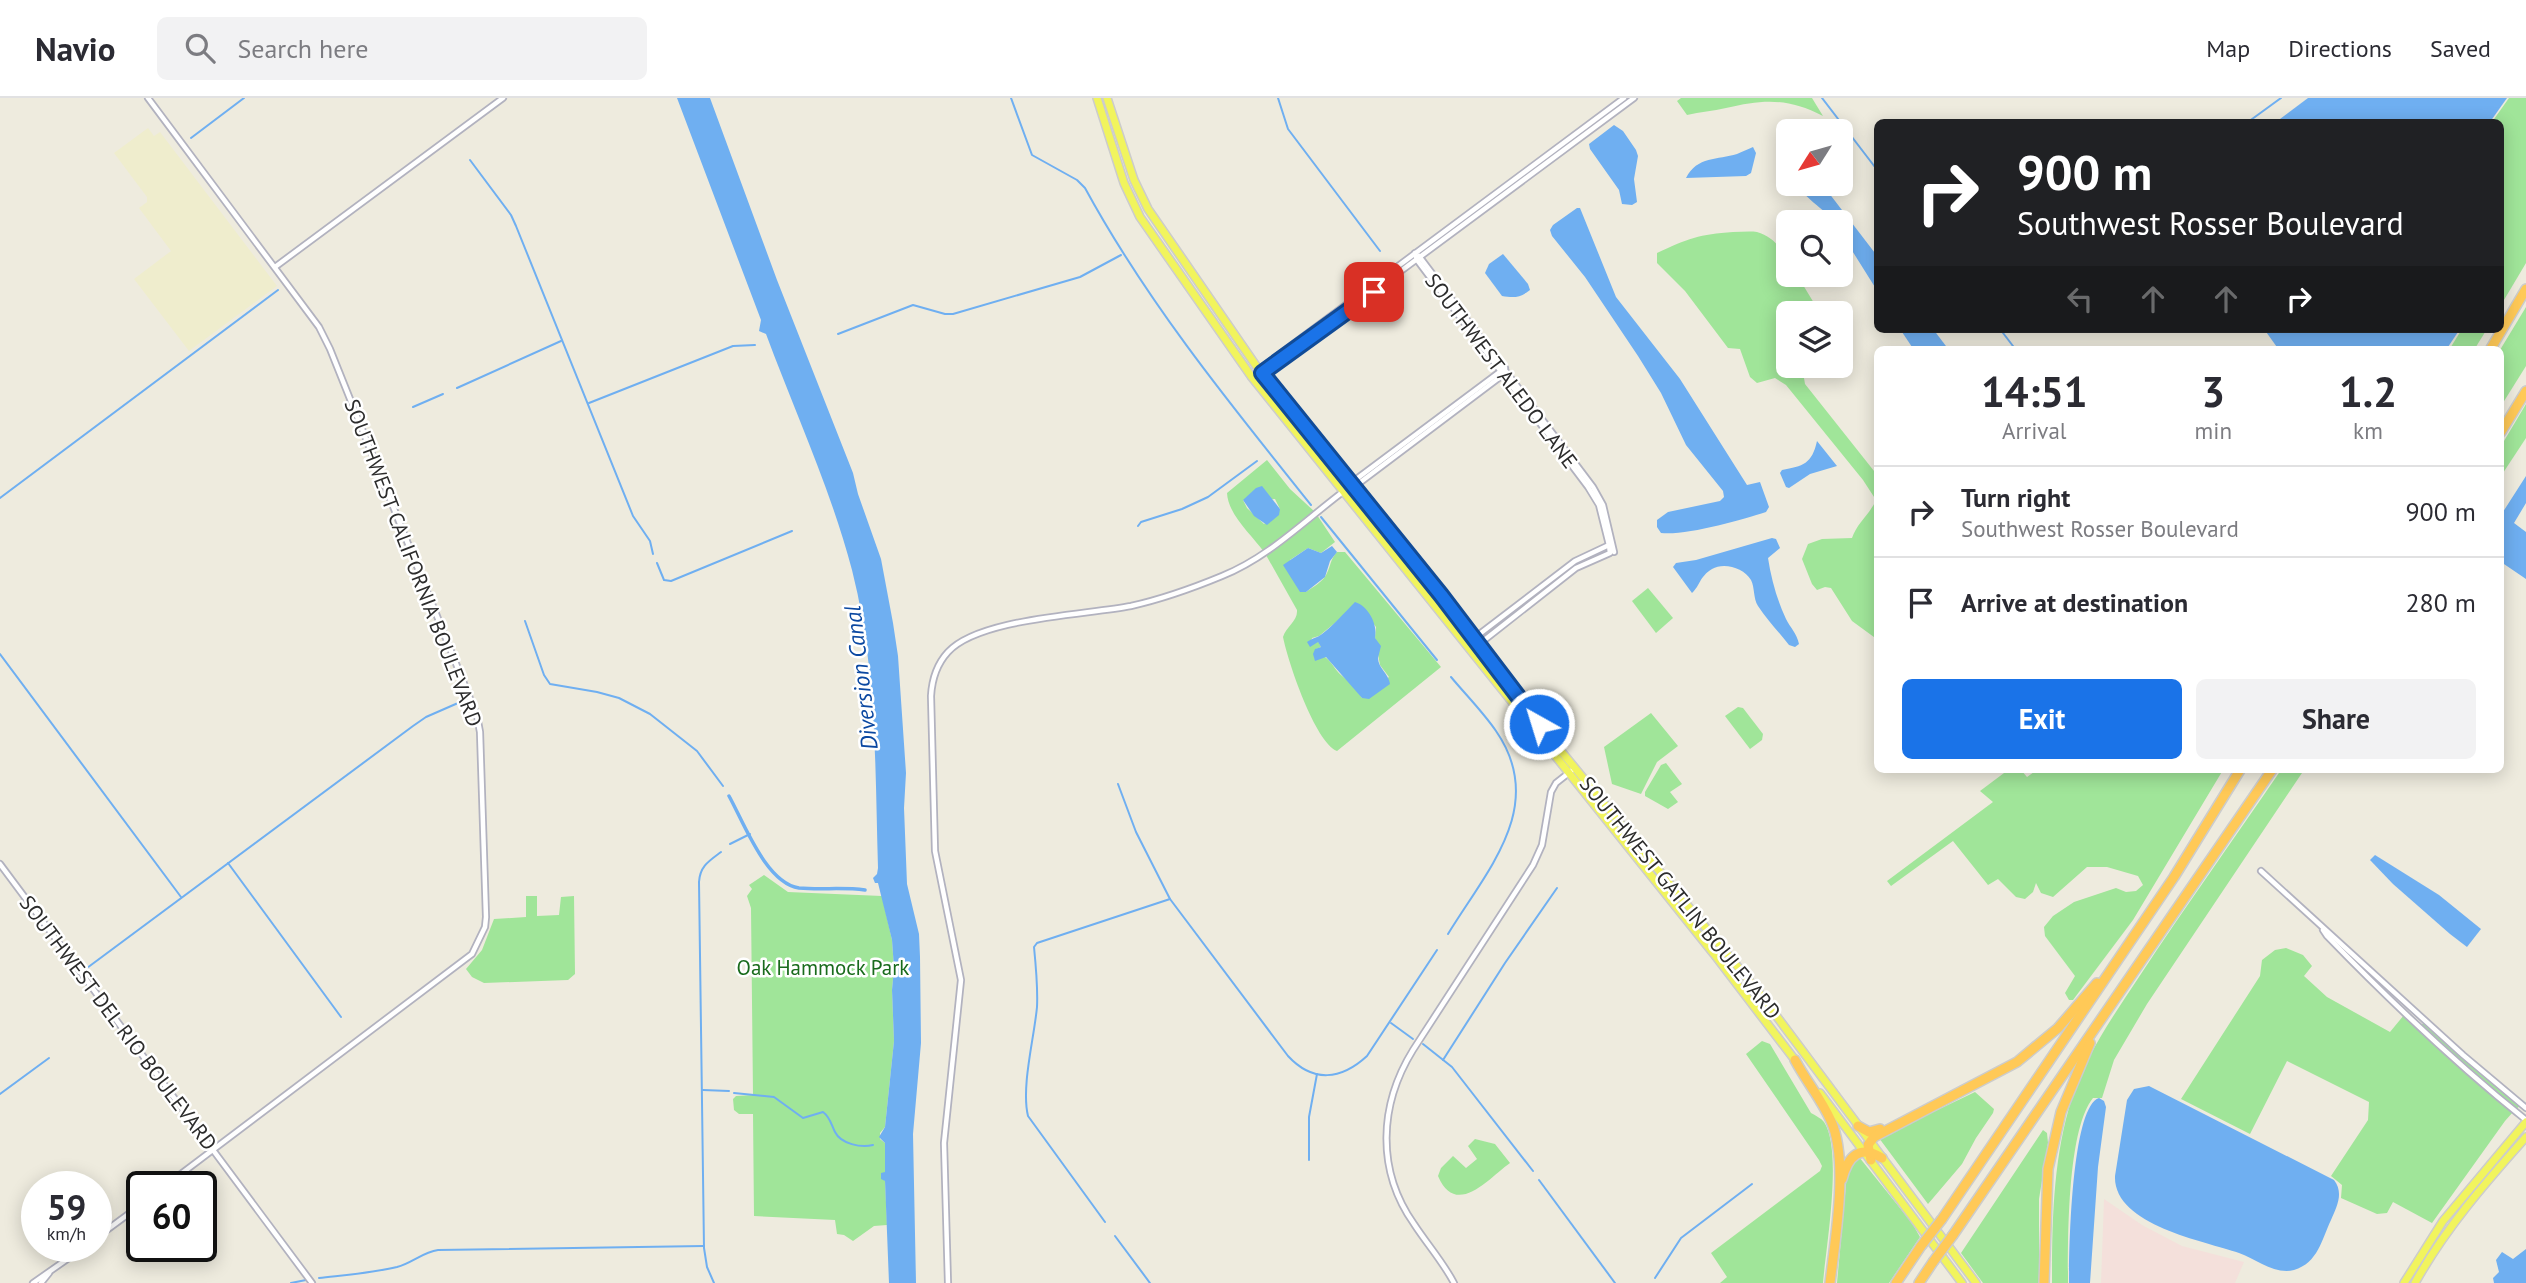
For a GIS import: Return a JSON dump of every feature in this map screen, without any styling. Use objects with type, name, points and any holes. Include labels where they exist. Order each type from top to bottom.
[{"type":"highway","points":[[2504,326],[2526,289]]},
{"type":"highway","points":[[2504,427],[2526,391]]},
{"type":"highway","points":[[1896,1283],[2174,877],[2239,773]]},
{"type":"highway","points":[[1919,1283],[2270,773]]},
{"type":"highway","points":[[1858,1126],[1872,1132],[1889,1128],[2017,1062],[2058,1028],[2115,964]]},
{"type":"highway","points":[[2044,1283],[2046,1189],[2061,1112],[2090,1043],[2131,975]]},
{"type":"highway","points":[[1795,1060],[1828,1114],[1838,1144],[1839,1191],[1830,1283]]},
{"type":"highway","points":[[1839,1191],[1852,1158],[1868,1151],[1889,1128]]},
{"type":"highway","points":[[1868,1151],[1882,1158]]},
{"type":"main road","name":"SOUTHWEST GATLIN BOULEVARD","points":[[1097,98],[1124,183],[1140,217],[1252,378],[1572,770],[1764,999],[1858,1126],[1868,1151]]},
{"type":"main road","name":"SOUTHWEST GATLIN BOULEVARD","points":[[1107,98],[1134,180],[1148,209],[1261,372],[1353,485],[1868,1151],[1962,1283]]},
{"type":"main road","points":[[2404,1283],[2443,1221],[2526,1121]]},
{"type":"main road","points":[[2414,1283],[2474,1195],[2526,1137]]},
{"type":"main road","points":[[1882,1158],[1976,1283]]},
{"type":"street","name":"SOUTHWEST CALIFORNIA BOULEVARD","points":[[148,98],[319,327],[477,716],[480,732],[486,917],[480,940],[472,954],[185,1171]]},
{"type":"street","points":[[275,267],[503,98]]},
{"type":"street","points":[[1418,257],[1624,98]]},
{"type":"street","points":[[1252,378],[1634,98]]},
{"type":"street","name":"SOUTHWEST ALEDO LANE","points":[[1418,257],[1594,487],[1606,513],[1612,552]]},
{"type":"street","points":[[947,1283],[944,1143],[961,981],[935,850],[931,696],[938,666],[958,643],[1009,625],[1140,604],[1225,575],[1261,556],[1504,371]]},
{"type":"street","name":"SOUTHWEST ALEDO LANE","points":[[1504,371],[1595,498],[1612,552]]},
{"type":"street","points":[[1475,642],[1575,561],[1609,545]]},
{"type":"street","points":[[1475,642],[1576,568],[1612,552]]},
{"type":"street","points":[[1454,1283],[1413,1223],[1395,1190],[1386,1155],[1389,1105],[1408,1058],[1533,865],[1542,848],[1551,792],[1556,783],[1572,770]]},
{"type":"street","name":"SOUTHWEST DEL RIO BOULEVARD","points":[[0,864],[312,1283]]},
{"type":"street","points":[[2261,871],[2487,1077],[2526,1108]]},
{"type":"street","points":[[2323,929],[2326,936],[2371,982],[2526,1121]]},
{"type":"street","points":[[2419,1027],[2424,1020]]},
{"type":"street","points":[[33,1283],[64,1262]]},
{"type":"street","points":[[41,1283],[50,1272]]},
{"type":"shaded area","points":[[148,128],[154,136],[160,132],[277,286],[189,351],[134,279],[171,251],[139,208],[147,202],[147,197],[114,153]]},
{"type":"shaded area","points":[[2104,1199],[2142,1225],[2182,1246],[2244,1262],[2235,1283],[2101,1283]]},
{"type":"green space","points":[[1681,98],[1812,98],[1823,116],[1798,106],[1776,102],[1752,103],[1687,115],[1677,101]]},
{"type":"green space","points":[[2509,98],[2526,98],[2526,263],[2504,300],[2504,119],[2494,119]]},
{"type":"green space","points":[[1757,232],[1776,243],[1776,287],[1804,287],[1813,301],[1776,301],[1776,378],[1804,378],[1805,384],[1874,471],[1874,497],[1786,385],[1775,378],[1757,383],[1750,377],[1740,349],[1728,348],[1685,291],[1657,263],[1657,253],[1702,236]]},
{"type":"green space","points":[[2526,307],[2526,366],[2504,401],[2504,346]]},
{"type":"green space","points":[[2460,333],[2485,333],[2476,346],[2451,346]]},
{"type":"green space","points":[[2526,404],[2526,438],[2504,471],[2504,441]]},
{"type":"green space","points":[[1267,460],[1290,489],[1315,512],[1264,552],[1236,517],[1227,493]],"holes":[[[1275,499],[1280,509],[1264,524],[1247,508],[1243,500]]]},
{"type":"green space","points":[[1874,503],[1874,637],[1852,621],[1831,588],[1817,590],[1802,559],[1808,544],[1822,539],[1852,538]]},
{"type":"green space","points":[[1317,515],[1335,542],[1321,553],[1308,548],[1290,560],[1300,591],[1306,592],[1321,581],[1337,552],[1345,552],[1441,667],[1337,751],[1320,733],[1296,682],[1283,637],[1296,617],[1297,610],[1266,555]],"holes":[[[1347,613],[1373,623],[1376,627],[1375,638],[1380,665],[1389,677],[1362,698],[1325,657],[1314,658],[1316,649],[1321,647],[1318,641],[1310,646],[1312,638],[1319,636]]]},
{"type":"green space","points":[[1648,588],[1673,618],[1656,633],[1632,601]]},
{"type":"green space","points":[[1738,707],[1743,708],[1763,734],[1762,740],[1750,749],[1725,716]]},
{"type":"green space","points":[[1651,713],[1678,746],[1657,762],[1641,794],[1612,784],[1604,747]]},
{"type":"green space","points":[[1666,763],[1682,784],[1670,792],[1678,802],[1668,809],[1645,796],[1661,765]]},
{"type":"green space","points":[[2004,773],[2024,773],[2027,777],[2033,773],[2221,773],[2133,920],[2073,1000],[2069,1000],[2065,993],[2075,976],[2045,936],[2044,927],[2053,916],[2074,902],[2116,888],[2126,892],[2136,891],[2143,885],[2138,876],[2107,867],[2087,867],[2053,897],[2041,893],[2036,883],[2033,892],[2025,899],[2016,897],[1998,879],[1988,885],[1953,841],[1891,886],[1887,881],[1993,802],[1980,791]]},
{"type":"green space","points":[[2279,773],[2302,773],[2147,1004],[2114,1060],[2102,1098],[2093,1098],[2084,1113],[2078,1134],[2071,1186],[2068,1283],[2052,1283],[2057,1166],[2072,1098],[2101,1035]]},
{"type":"green space","name":"Oak Hammock Park","points":[[764,875],[788,892],[882,896],[892,940],[894,968],[894,1041],[885,1127],[880,1133],[880,1139],[885,1143],[885,1173],[881,1173],[885,1181],[887,1225],[874,1226],[853,1241],[837,1234],[835,1220],[754,1216],[753,1114],[739,1114],[734,1110],[733,1099],[736,1096],[753,1095],[751,908],[747,896],[752,889],[749,885]]},
{"type":"green space","points":[[526,896],[537,896],[537,916],[559,915],[561,897],[574,896],[575,974],[568,980],[484,983],[472,977],[466,969],[482,950],[494,919],[526,917]]},
{"type":"green space","points":[[2286,948],[2303,955],[2312,966],[2304,976],[2327,997],[2390,1032],[2404,1015],[2480,1086],[2513,1112],[2432,1223],[2393,1202],[2387,1213],[2377,1214],[2341,1198],[2342,1185],[2331,1176],[2368,1120],[2369,1102],[2287,1061],[2250,1134],[2181,1099],[2260,976],[2262,960],[2275,950]]},
{"type":"green space","points":[[2424,1022],[2520,1106],[2516,1109],[2421,1026]]},
{"type":"green space","points":[[1762,1041],[1770,1044],[1811,1113],[1824,1122],[1830,1135],[1833,1176],[1823,1283],[1720,1283],[1727,1277],[1711,1253],[1820,1171],[1822,1166],[1746,1054]]},
{"type":"green space","points":[[1975,1092],[1994,1109],[1993,1113],[1962,1164],[1928,1204],[1879,1138]]},
{"type":"green space","points":[[2043,1130],[2047,1133],[2048,1143],[2039,1199],[2039,1283],[1983,1283],[1961,1253]]},
{"type":"green space","points":[[1475,1139],[1495,1144],[1510,1163],[1473,1191],[1454,1194],[1445,1188],[1438,1176],[1441,1168],[1453,1156],[1466,1168],[1477,1159],[1468,1146]]},
{"type":"green space","points":[[1859,1157],[1912,1223],[1920,1237],[1889,1283],[1837,1283],[1847,1174],[1850,1165]]},
{"type":"water","points":[[677,98],[710,98],[777,280],[853,473],[881,559],[898,656],[906,773],[904,808],[907,884],[919,934],[921,1043],[913,1134],[916,1283],[889,1283],[885,1181],[881,1179],[881,1173],[885,1172],[885,1143],[879,1137],[885,1127],[894,1041],[894,968],[892,940],[878,883],[875,883],[873,878],[878,868],[875,756],[870,681],[860,607],[852,570],[823,481],[766,334],[759,331],[761,320]]},
{"type":"water","points":[[2308,98],[2507,98],[2492,119],[2280,119]]},
{"type":"water","points":[[1614,125],[1623,131],[1638,156],[1634,179],[1637,202],[1632,205],[1622,204],[1619,190],[1590,149],[1589,144]]},
{"type":"water","points":[[1753,147],[1756,153],[1751,173],[1746,176],[1686,178],[1702,162],[1737,154]]},
{"type":"water","points":[[1807,196],[1831,196],[1842,210],[1823,210]]},
{"type":"water","points":[[1580,208],[1616,297],[1680,379],[1747,485],[1760,482],[1769,507],[1766,512],[1684,532],[1661,533],[1657,527],[1657,520],[1668,512],[1720,501],[1724,497],[1723,491],[1686,445],[1661,393],[1638,356],[1585,277],[1552,236],[1550,230],[1553,225]]},
{"type":"water","points":[[1853,224],[1874,252],[1874,286],[1853,252]]},
{"type":"water","points":[[1503,254],[1528,284],[1530,290],[1523,295],[1502,296],[1485,273],[1489,264]]},
{"type":"water","points":[[1903,333],[1936,333],[1946,346],[1911,346]]},
{"type":"water","points":[[2267,333],[2457,333],[2449,346],[2276,346]]},
{"type":"water","points":[[1817,441],[1837,466],[1810,474],[1789,488],[1786,487],[1780,473],[1782,470],[1805,463],[1812,455]]},
{"type":"water","points":[[2526,476],[2526,503],[2514,523],[2526,532],[2526,579],[2504,564],[2504,510]]},
{"type":"water","points":[[1262,486],[1280,509],[1279,515],[1267,525],[1254,516],[1243,500]]},
{"type":"water","points":[[1776,539],[1780,548],[1768,558],[1771,573],[1783,612],[1798,640],[1799,644],[1795,647],[1789,645],[1756,603],[1751,580],[1744,572],[1728,566],[1712,569],[1692,593],[1673,567],[1676,563],[1696,560]]},
{"type":"water","points":[[1332,546],[1337,552],[1330,561],[1325,577],[1306,592],[1300,592],[1283,565],[1308,548],[1321,553]]},
{"type":"water","points":[[1355,602],[1368,611],[1373,622],[1375,638],[1381,646],[1378,662],[1390,684],[1369,699],[1362,698],[1326,657],[1315,661],[1315,649],[1321,647],[1318,642],[1310,647],[1307,642],[1326,630]]},
{"type":"water","points":[[2375,855],[2439,895],[2481,929],[2467,947],[2393,884],[2370,860]]},
{"type":"water","points":[[2149,1086],[2334,1180],[2339,1190],[2337,1205],[2318,1249],[2309,1262],[2294,1270],[2273,1268],[2239,1253],[2163,1228],[2144,1219],[2129,1207],[2118,1193],[2115,1176],[2127,1100],[2134,1089]]},
{"type":"water","points":[[2099,1098],[2104,1101],[2106,1107],[2098,1167],[2090,1283],[2069,1283],[2071,1214],[2077,1153],[2082,1126],[2090,1107]]},
{"type":"water","points":[[2526,1249],[2526,1283],[2494,1283],[2493,1278],[2499,1272],[2496,1260],[2502,1252],[2513,1259]]},
{"type":"waterway","points":[[191,138],[244,98]]},
{"type":"waterway","points":[[1011,98],[1032,155],[1077,180],[1085,188],[1162,312],[1311,505]]},
{"type":"waterway","points":[[1278,98],[1288,129],[1380,251]]},
{"type":"waterway","points":[[1822,98],[1874,166]]},
{"type":"waterway","points":[[2252,119],[2281,98]]},
{"type":"waterway","points":[[470,160],[511,215],[633,516],[650,541],[653,554]]},
{"type":"waterway","points":[[838,334],[913,305],[953,314],[1080,277],[1121,255]]},
{"type":"waterway","points":[[0,498],[278,290]]},
{"type":"waterway","points":[[2003,333],[2013,346]]},
{"type":"waterway","points":[[457,388],[561,341]]},
{"type":"waterway","points":[[589,403],[733,346],[755,345]]},
{"type":"waterway","points":[[413,407],[443,394]]},
{"type":"waterway","points":[[1138,526],[1141,522],[1182,509],[1208,497],[1257,461]]},
{"type":"waterway","points":[[1321,517],[1437,660]]},
{"type":"waterway","points":[[657,563],[664,580],[671,581],[792,531]]},
{"type":"waterway","points":[[525,621],[544,675],[550,684],[619,698],[650,714],[697,751],[723,786]]},
{"type":"waterway","points":[[0,654],[181,897]]},
{"type":"waterway","points":[[1448,934],[1506,837],[1514,811],[1516,785],[1510,759],[1496,731],[1451,677]]},
{"type":"waterway","points":[[87,968],[413,726],[458,703]]},
{"type":"waterway","points":[[1118,784],[1136,832],[1170,899],[1288,1056],[1307,1071],[1337,1074],[1367,1056],[1437,950]]},
{"type":"waterway","points":[[729,796],[766,864],[787,884],[799,888],[865,890]]},
{"type":"waterway","points":[[730,844],[750,834]]},
{"type":"waterway","points":[[714,1283],[707,1267],[704,1248],[699,882],[703,868],[721,852]]},
{"type":"waterway","points":[[228,863],[341,1017]]},
{"type":"waterway","points":[[1443,1060],[1557,888]]},
{"type":"waterway","points":[[1105,1222],[1028,1116],[1027,1077],[1037,1007],[1034,947],[1037,943],[1170,899]]},
{"type":"waterway","points":[[1391,1023],[1413,1039]]},
{"type":"waterway","points":[[1423,1044],[1452,1067],[1533,1171]]},
{"type":"waterway","points":[[0,1094],[49,1058]]},
{"type":"waterway","points":[[1309,1160],[1309,1117],[1317,1074]]},
{"type":"waterway","points":[[703,1090],[729,1091]]},
{"type":"waterway","points":[[734,1093],[774,1097],[803,1118],[823,1112],[842,1140],[863,1146],[873,1145]]},
{"type":"waterway","points":[[1539,1180],[1615,1283]]},
{"type":"waterway","points":[[1655,1278],[1681,1238],[1752,1184]]},
{"type":"waterway","points":[[1115,1236],[1150,1283]]},
{"type":"waterway","points":[[319,1278],[397,1267],[438,1250],[704,1246]]},
{"type":"waterway","points":[[291,1283],[306,1280]]},
{"type":"route","points":[[1374,292],[1262,373],[1441,595],[1539,724]]},
{"type":"water label","name":"Diversion Canal","points":[[861,678]]}]
